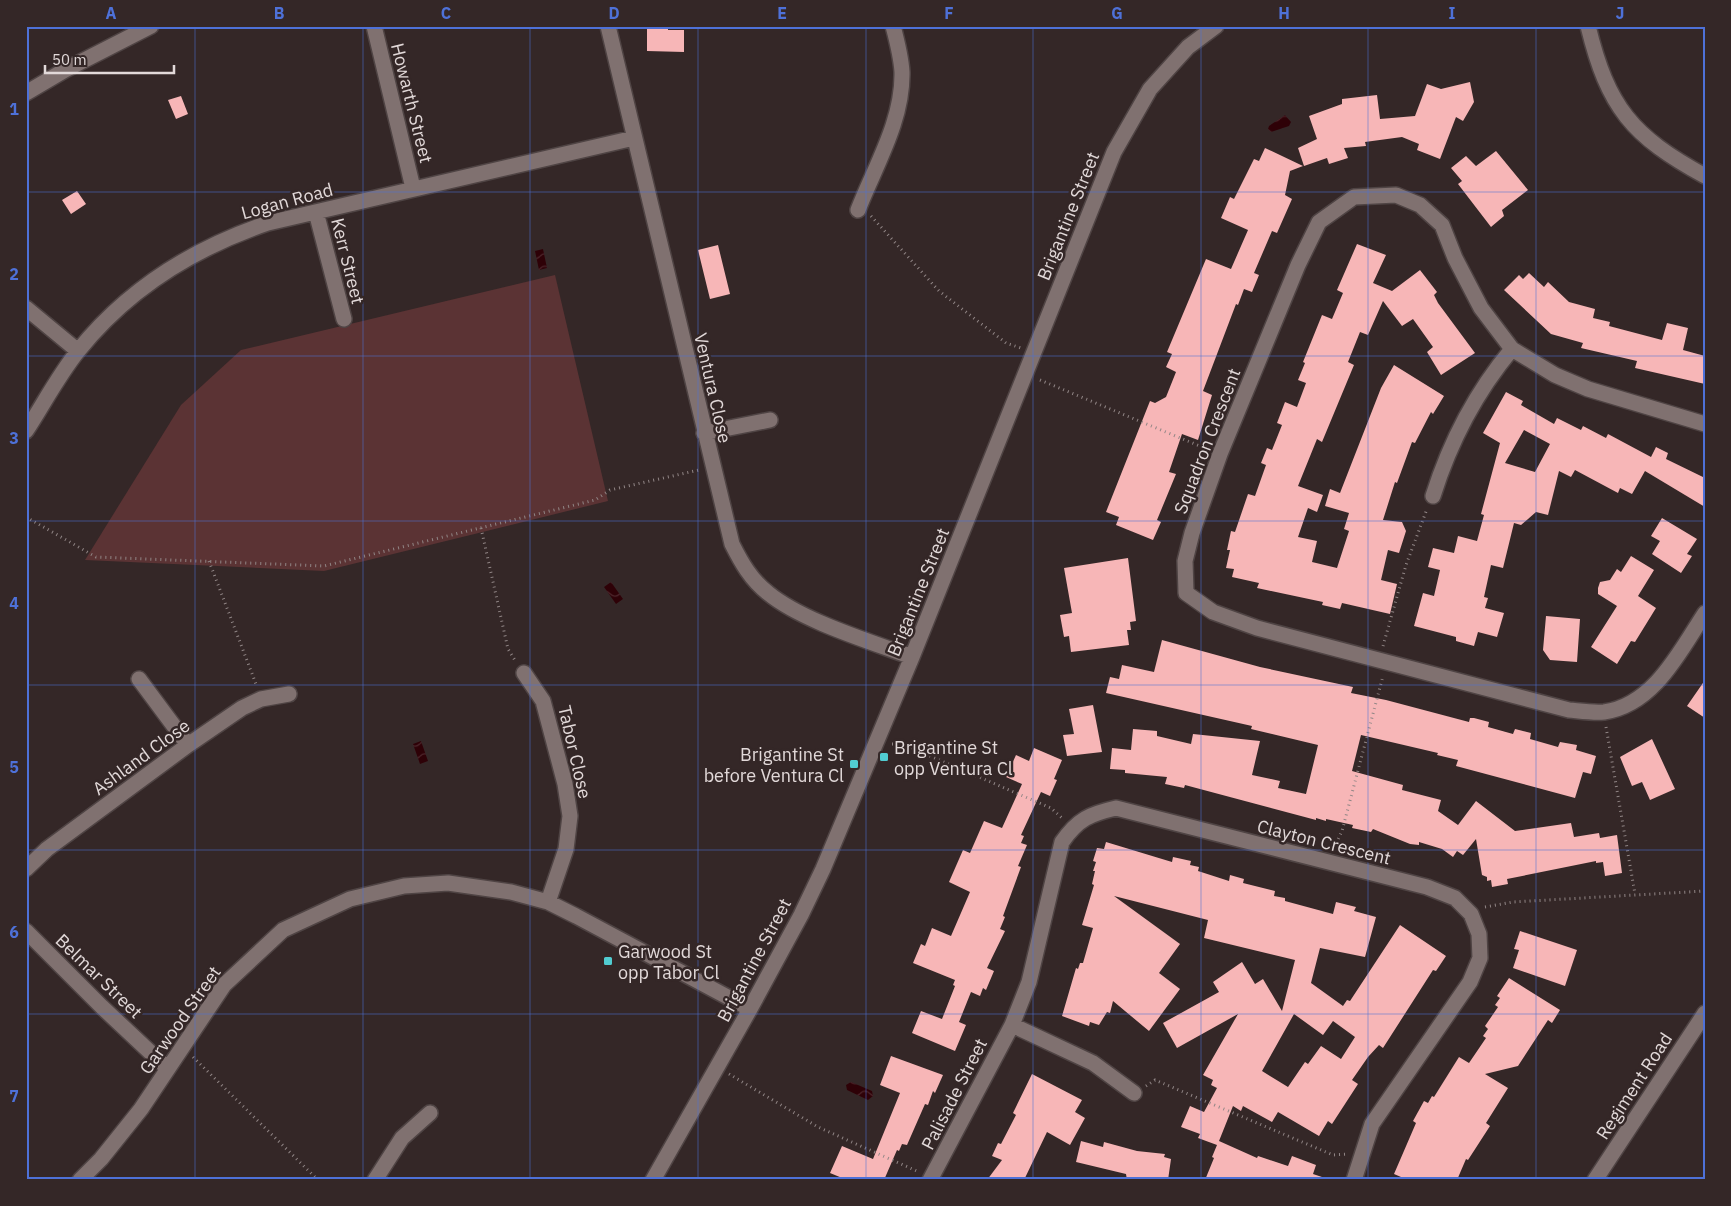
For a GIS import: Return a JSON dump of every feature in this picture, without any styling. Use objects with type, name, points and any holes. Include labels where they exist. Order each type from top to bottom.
[{"type":"street","points":[[26,93],[122,32],[151,26]]},
{"type":"street","name":"Howarth Street","points":[[374,26],[413,188]]},
{"type":"street","name":"Ventura Close","points":[[608,26],[712,468],[732,544],[741,562],[766,592],[804,615],[912,657]]},
{"type":"street","points":[[860,207],[892,129],[897,108],[902,72],[900,53],[893,26]]},
{"type":"street","name":"Brigantine Street","points":[[653,1180],[718,1068],[801,915],[912,657],[1114,152],[1150,88],[1188,46],[1216,26]]},
{"type":"street","points":[[1588,26],[1609,89],[1621,112],[1649,142],[1705,176]]},
{"type":"street","name":"Logan Road","points":[[26,431],[78,351],[136,292],[196,254],[246,231],[316,212],[634,138]]},
{"type":"street","name":"Squadron Crescent","points":[[1705,424],[1588,389],[1555,375],[1512,349],[1481,308],[1455,258],[1442,225],[1420,205],[1396,195],[1354,197],[1319,222],[1298,265],[1220,454],[1192,533],[1185,561],[1186,594],[1213,612],[1257,628],[1569,710],[1604,712],[1633,703],[1662,677],[1705,613]]},
{"type":"street","name":"Kerr Street","points":[[316,212],[344,319]]},
{"type":"street","points":[[26,308],[78,351]]},
{"type":"street","points":[[1432,496],[1441,468],[1465,418],[1491,375],[1512,349]]},
{"type":"street","points":[[704,433],[770,420]]},
{"type":"street","name":"Tabor Close","points":[[524,673],[543,701],[565,784],[570,816],[566,849],[548,902]]},
{"type":"street","points":[[139,679],[188,745]]},
{"type":"street","name":"Ashland Close","points":[[26,869],[47,849],[188,745],[242,708],[262,699],[289,694]]},
{"type":"street","name":"Clayton Crescent","points":[[1012,1025],[1033,968],[1062,842],[1072,827],[1092,814],[1116,808],[1427,887],[1455,898],[1471,914],[1479,934],[1480,958],[1470,982],[1372,1124],[1360,1156],[1354,1180]]},
{"type":"street","name":"Garwood Street","points":[[80,1180],[101,1159],[141,1109],[224,985],[283,930],[350,899],[404,886],[448,883],[511,892],[548,902],[750,1009]]},
{"type":"street","name":"Belmar Street","points":[[26,931],[102,1007],[168,1068]]},
{"type":"street","name":"Regiment Road","points":[[1596,1180],[1705,1013]]},
{"type":"street","points":[[1012,1025],[1093,1063],[1134,1093]]},
{"type":"street","name":"Palisade Street","points":[[931,1179],[1012,1025]]},
{"type":"street","points":[[375,1180],[402,1138],[430,1113]]},
{"type":"path","points":[[860,207],[939,291],[1006,343],[1034,353]]},
{"type":"path","points":[[1026,374],[1220,454]]},
{"type":"path","points":[[26,517],[96,558],[324,566],[595,500],[610,490],[712,468]]},
{"type":"path","points":[[1327,862],[1342,831],[1386,661],[1382,649],[1406,565],[1432,496]]},
{"type":"path","points":[[481,528],[508,649],[524,673]]},
{"type":"path","points":[[209,561],[262,699]]},
{"type":"path","points":[[1604,712],[1635,894]]},
{"type":"path","points":[[876,744],[902,744],[1051,808],[1072,827]]},
{"type":"path","points":[[1471,914],[1480,908],[1513,902],[1705,891]]},
{"type":"path","points":[[182,1046],[318,1180]]},
{"type":"path","points":[[718,1068],[818,1127],[931,1179]]},
{"type":"path","points":[[1134,1093],[1155,1080],[1333,1155],[1360,1156]]},
{"type":"shaded area","points":[[555,275],[608,501],[324,571],[85,560],[181,405],[241,350]]},
{"type":"water","points":[[1285,115],[1291,122],[1289,126],[1271,132],[1268,129],[1269,126]]},
{"type":"water","points":[[543,249],[547,268],[539,270],[535,251]]},
{"type":"water","points":[[611,582],[623,599],[616,604],[604,587]]},
{"type":"water","points":[[421,741],[428,761],[420,764],[413,744]]},
{"type":"water","points":[[851,1082],[872,1091],[873,1096],[868,1100],[847,1090],[846,1085]]},
{"type":"building","points":[[647,26],[668,26],[668,30],[684,30],[684,52],[647,51]]},
{"type":"building","points":[[1470,82],[1474,102],[1463,121],[1456,117],[1440,159],[1417,150],[1419,144],[1402,137],[1365,142],[1366,146],[1344,148],[1348,158],[1329,164],[1327,158],[1304,166],[1298,148],[1317,139],[1309,116],[1342,104],[1342,99],[1377,95],[1380,119],[1415,116],[1427,84],[1441,89]]},
{"type":"building","points":[[181,96],[188,114],[176,119],[168,100]]},
{"type":"building","points":[[1265,148],[1303,166],[1290,171],[1285,195],[1292,199],[1277,233],[1272,231],[1254,273],[1259,275],[1252,292],[1244,289],[1238,305],[1236,304],[1203,391],[1212,395],[1198,440],[1182,434],[1169,472],[1176,474],[1157,520],[1161,522],[1153,540],[1116,525],[1119,517],[1106,512],[1150,401],[1155,403],[1166,397],[1176,372],[1166,367],[1172,354],[1167,352],[1206,259],[1231,269],[1248,230],[1221,218],[1230,197],[1234,199],[1254,159],[1259,161]]},
{"type":"building","points":[[1496,151],[1528,190],[1502,210],[1504,216],[1491,227],[1458,184],[1462,181],[1451,168],[1466,156],[1476,166]]},
{"type":"building","points":[[77,191],[86,204],[71,214],[62,200]]},
{"type":"building","points":[[1357,244],[1386,255],[1373,283],[1392,291],[1420,270],[1437,292],[1434,295],[1438,303],[1475,353],[1441,375],[1427,352],[1433,347],[1413,319],[1402,326],[1383,301],[1368,335],[1360,332],[1348,362],[1354,365],[1322,442],[1317,439],[1298,486],[1323,495],[1317,512],[1308,508],[1298,537],[1317,541],[1312,562],[1337,568],[1349,531],[1344,529],[1349,513],[1325,506],[1330,489],[1340,493],[1381,388],[1394,365],[1444,396],[1433,414],[1431,412],[1415,443],[1412,442],[1397,483],[1395,482],[1383,520],[1402,522],[1406,531],[1399,553],[1388,550],[1381,580],[1397,584],[1390,614],[1342,603],[1340,609],[1322,605],[1323,602],[1257,588],[1259,583],[1232,577],[1234,569],[1226,568],[1230,550],[1227,550],[1231,531],[1235,532],[1248,494],[1255,496],[1266,465],[1261,463],[1267,448],[1272,450],[1282,425],[1277,423],[1285,402],[1297,407],[1306,383],[1298,380],[1305,363],[1303,362],[1322,315],[1332,319],[1343,293],[1337,290]]},
{"type":"building","points":[[718,245],[730,294],[710,299],[698,250]]},
{"type":"building","points":[[1529,273],[1544,287],[1548,282],[1569,302],[1595,309],[1593,318],[1610,322],[1609,326],[1662,340],[1667,323],[1688,328],[1683,350],[1705,356],[1705,384],[1635,368],[1637,361],[1581,348],[1583,343],[1551,334],[1504,290],[1519,275],[1523,279]]},
{"type":"building","points":[[1506,392],[1523,401],[1521,405],[1554,424],[1557,418],[1581,430],[1583,426],[1606,438],[1608,434],[1651,457],[1656,447],[1668,453],[1666,459],[1705,478],[1705,507],[1645,471],[1632,494],[1620,488],[1618,493],[1575,470],[1571,477],[1559,471],[1548,515],[1536,512],[1521,525],[1514,523],[1503,568],[1491,565],[1484,597],[1488,598],[1485,608],[1504,613],[1497,637],[1478,632],[1474,646],[1456,641],[1456,637],[1414,626],[1423,593],[1434,596],[1440,570],[1428,567],[1433,548],[1454,553],[1458,536],[1477,541],[1484,515],[1481,514],[1500,443],[1483,433]],"holes":[[[1524,430],[1550,444],[1535,472],[1505,463]]]},
{"type":"building","points":[[1662,518],[1697,539],[1687,554],[1692,556],[1681,573],[1652,554],[1660,541],[1651,536]]},
{"type":"building","points":[[1631,556],[1654,570],[1638,596],[1656,608],[1635,642],[1631,641],[1617,664],[1591,647],[1617,606],[1598,594],[1598,588],[1600,582],[1610,580],[1617,569],[1621,572]]},
{"type":"building","points":[[1128,558],[1136,621],[1130,622],[1131,630],[1127,630],[1129,645],[1071,652],[1069,636],[1064,637],[1060,615],[1072,613],[1064,568]]},
{"type":"building","points":[[1546,616],[1580,619],[1577,662],[1550,660],[1543,650]]},
{"type":"building","points":[[1162,640],[1260,667],[1353,687],[1351,693],[1386,700],[1469,722],[1470,718],[1474,718],[1489,722],[1488,727],[1513,734],[1515,729],[1531,733],[1530,739],[1558,747],[1560,742],[1577,745],[1576,750],[1596,756],[1591,774],[1583,772],[1575,798],[1456,766],[1458,760],[1437,755],[1438,753],[1361,735],[1352,771],[1403,785],[1402,790],[1441,800],[1438,811],[1458,825],[1476,801],[1515,831],[1571,823],[1574,837],[1599,833],[1600,838],[1617,835],[1622,873],[1605,876],[1603,862],[1596,863],[1596,861],[1507,879],[1508,884],[1492,887],[1491,880],[1487,881],[1487,877],[1482,875],[1476,839],[1463,855],[1457,851],[1453,857],[1442,849],[1419,842],[1419,845],[1410,844],[1373,829],[1371,832],[1352,828],[1353,825],[1326,819],[1326,821],[1316,818],[1316,820],[1185,785],[1184,788],[1165,784],[1167,777],[1125,773],[1125,770],[1110,769],[1112,748],[1131,750],[1133,729],[1157,731],[1157,736],[1191,744],[1193,734],[1260,741],[1252,775],[1280,781],[1278,788],[1306,794],[1318,745],[1251,729],[1252,726],[1106,693],[1110,677],[1119,679],[1122,665],[1154,672]]},
{"type":"building","points":[[1705,680],[1705,718],[1687,706]]},
{"type":"building","points":[[1093,705],[1102,752],[1067,756],[1063,735],[1074,734],[1069,709]]},
{"type":"building","points":[[1652,739],[1675,789],[1650,800],[1642,782],[1632,786],[1620,757]]},
{"type":"building","points":[[1034,748],[1062,760],[1054,779],[1057,780],[1050,796],[1041,792],[1021,835],[1024,836],[1021,843],[1027,845],[1018,866],[1021,867],[1003,916],[1005,917],[1000,929],[1005,931],[987,968],[994,971],[986,990],[983,988],[980,996],[971,992],[959,1022],[966,1025],[955,1051],[912,1033],[921,1011],[942,1019],[955,986],[953,985],[955,980],[913,963],[921,944],[925,946],[932,928],[951,936],[970,892],[949,882],[963,850],[970,853],[984,821],[1002,828],[1022,784],[1006,777],[1016,755],[1029,761]]},
{"type":"building","points":[[1106,842],[1172,862],[1173,857],[1191,861],[1190,865],[1199,867],[1198,871],[1229,881],[1230,875],[1244,879],[1243,883],[1275,891],[1274,896],[1285,898],[1285,901],[1333,914],[1336,902],[1356,907],[1354,911],[1376,917],[1365,957],[1320,948],[1311,983],[1343,1006],[1347,1000],[1350,1001],[1400,925],[1446,956],[1436,971],[1433,970],[1383,1048],[1379,1045],[1368,1057],[1352,1080],[1358,1084],[1332,1124],[1328,1121],[1319,1136],[1278,1112],[1272,1122],[1243,1106],[1241,1111],[1233,1106],[1219,1141],[1257,1158],[1258,1156],[1288,1166],[1292,1156],[1316,1165],[1313,1174],[1322,1177],[1321,1180],[1205,1180],[1217,1145],[1198,1138],[1200,1134],[1181,1127],[1190,1106],[1204,1112],[1217,1088],[1211,1085],[1213,1080],[1203,1075],[1238,1014],[1177,1048],[1163,1023],[1219,992],[1213,982],[1242,962],[1255,984],[1263,979],[1282,1011],[1295,960],[1204,938],[1208,920],[1114,896],[1180,944],[1159,973],[1180,989],[1149,1031],[1113,1001],[1110,1013],[1107,1012],[1099,1025],[1090,1022],[1089,1026],[1062,1016],[1076,968],[1078,969],[1080,963],[1083,963],[1093,928],[1082,925],[1094,885],[1092,884],[1095,871],[1093,871],[1096,862],[1093,861],[1097,848],[1104,849]],"holes":[[[1294,1014],[1323,1035],[1333,1021],[1355,1037],[1341,1059],[1321,1046],[1308,1064],[1305,1062],[1288,1087],[1262,1071]]]},
{"type":"building","points":[[1520,931],[1577,950],[1565,986],[1513,968],[1519,950],[1514,949]]},
{"type":"building","points":[[1509,978],[1560,1010],[1552,1023],[1548,1020],[1518,1066],[1485,1074],[1508,1088],[1486,1123],[1490,1126],[1468,1160],[1466,1159],[1457,1180],[1408,1180],[1394,1174],[1416,1123],[1413,1121],[1424,1101],[1428,1103],[1432,1096],[1434,1097],[1459,1057],[1469,1063],[1486,1038],[1483,1036],[1488,1029],[1485,1026],[1498,1007],[1495,1005],[1500,998],[1497,996]]},
{"type":"building","points":[[891,1056],[943,1075],[935,1093],[933,1091],[928,1105],[925,1104],[907,1145],[902,1144],[899,1151],[897,1150],[884,1180],[847,1180],[830,1173],[842,1146],[873,1159],[900,1093],[880,1085]]},
{"type":"building","points":[[1032,1074],[1082,1100],[1075,1112],[1085,1118],[1070,1145],[1047,1132],[1024,1180],[987,1180],[1002,1160],[992,1156],[998,1143],[1001,1144],[1016,1115],[1013,1113]]},
{"type":"building","points":[[1081,1141],[1103,1147],[1104,1142],[1137,1151],[1165,1154],[1164,1157],[1171,1159],[1168,1180],[1127,1180],[1126,1174],[1076,1162]]},
{"type":"place","name":"Brigantine St opp Ventura Cl","points":[[884,757]]},
{"type":"place","name":"Brigantine St before Ventura Cl","points":[[854,764]]},
{"type":"place","name":"Garwood St opp Tabor Cl","points":[[608,961]]}]
